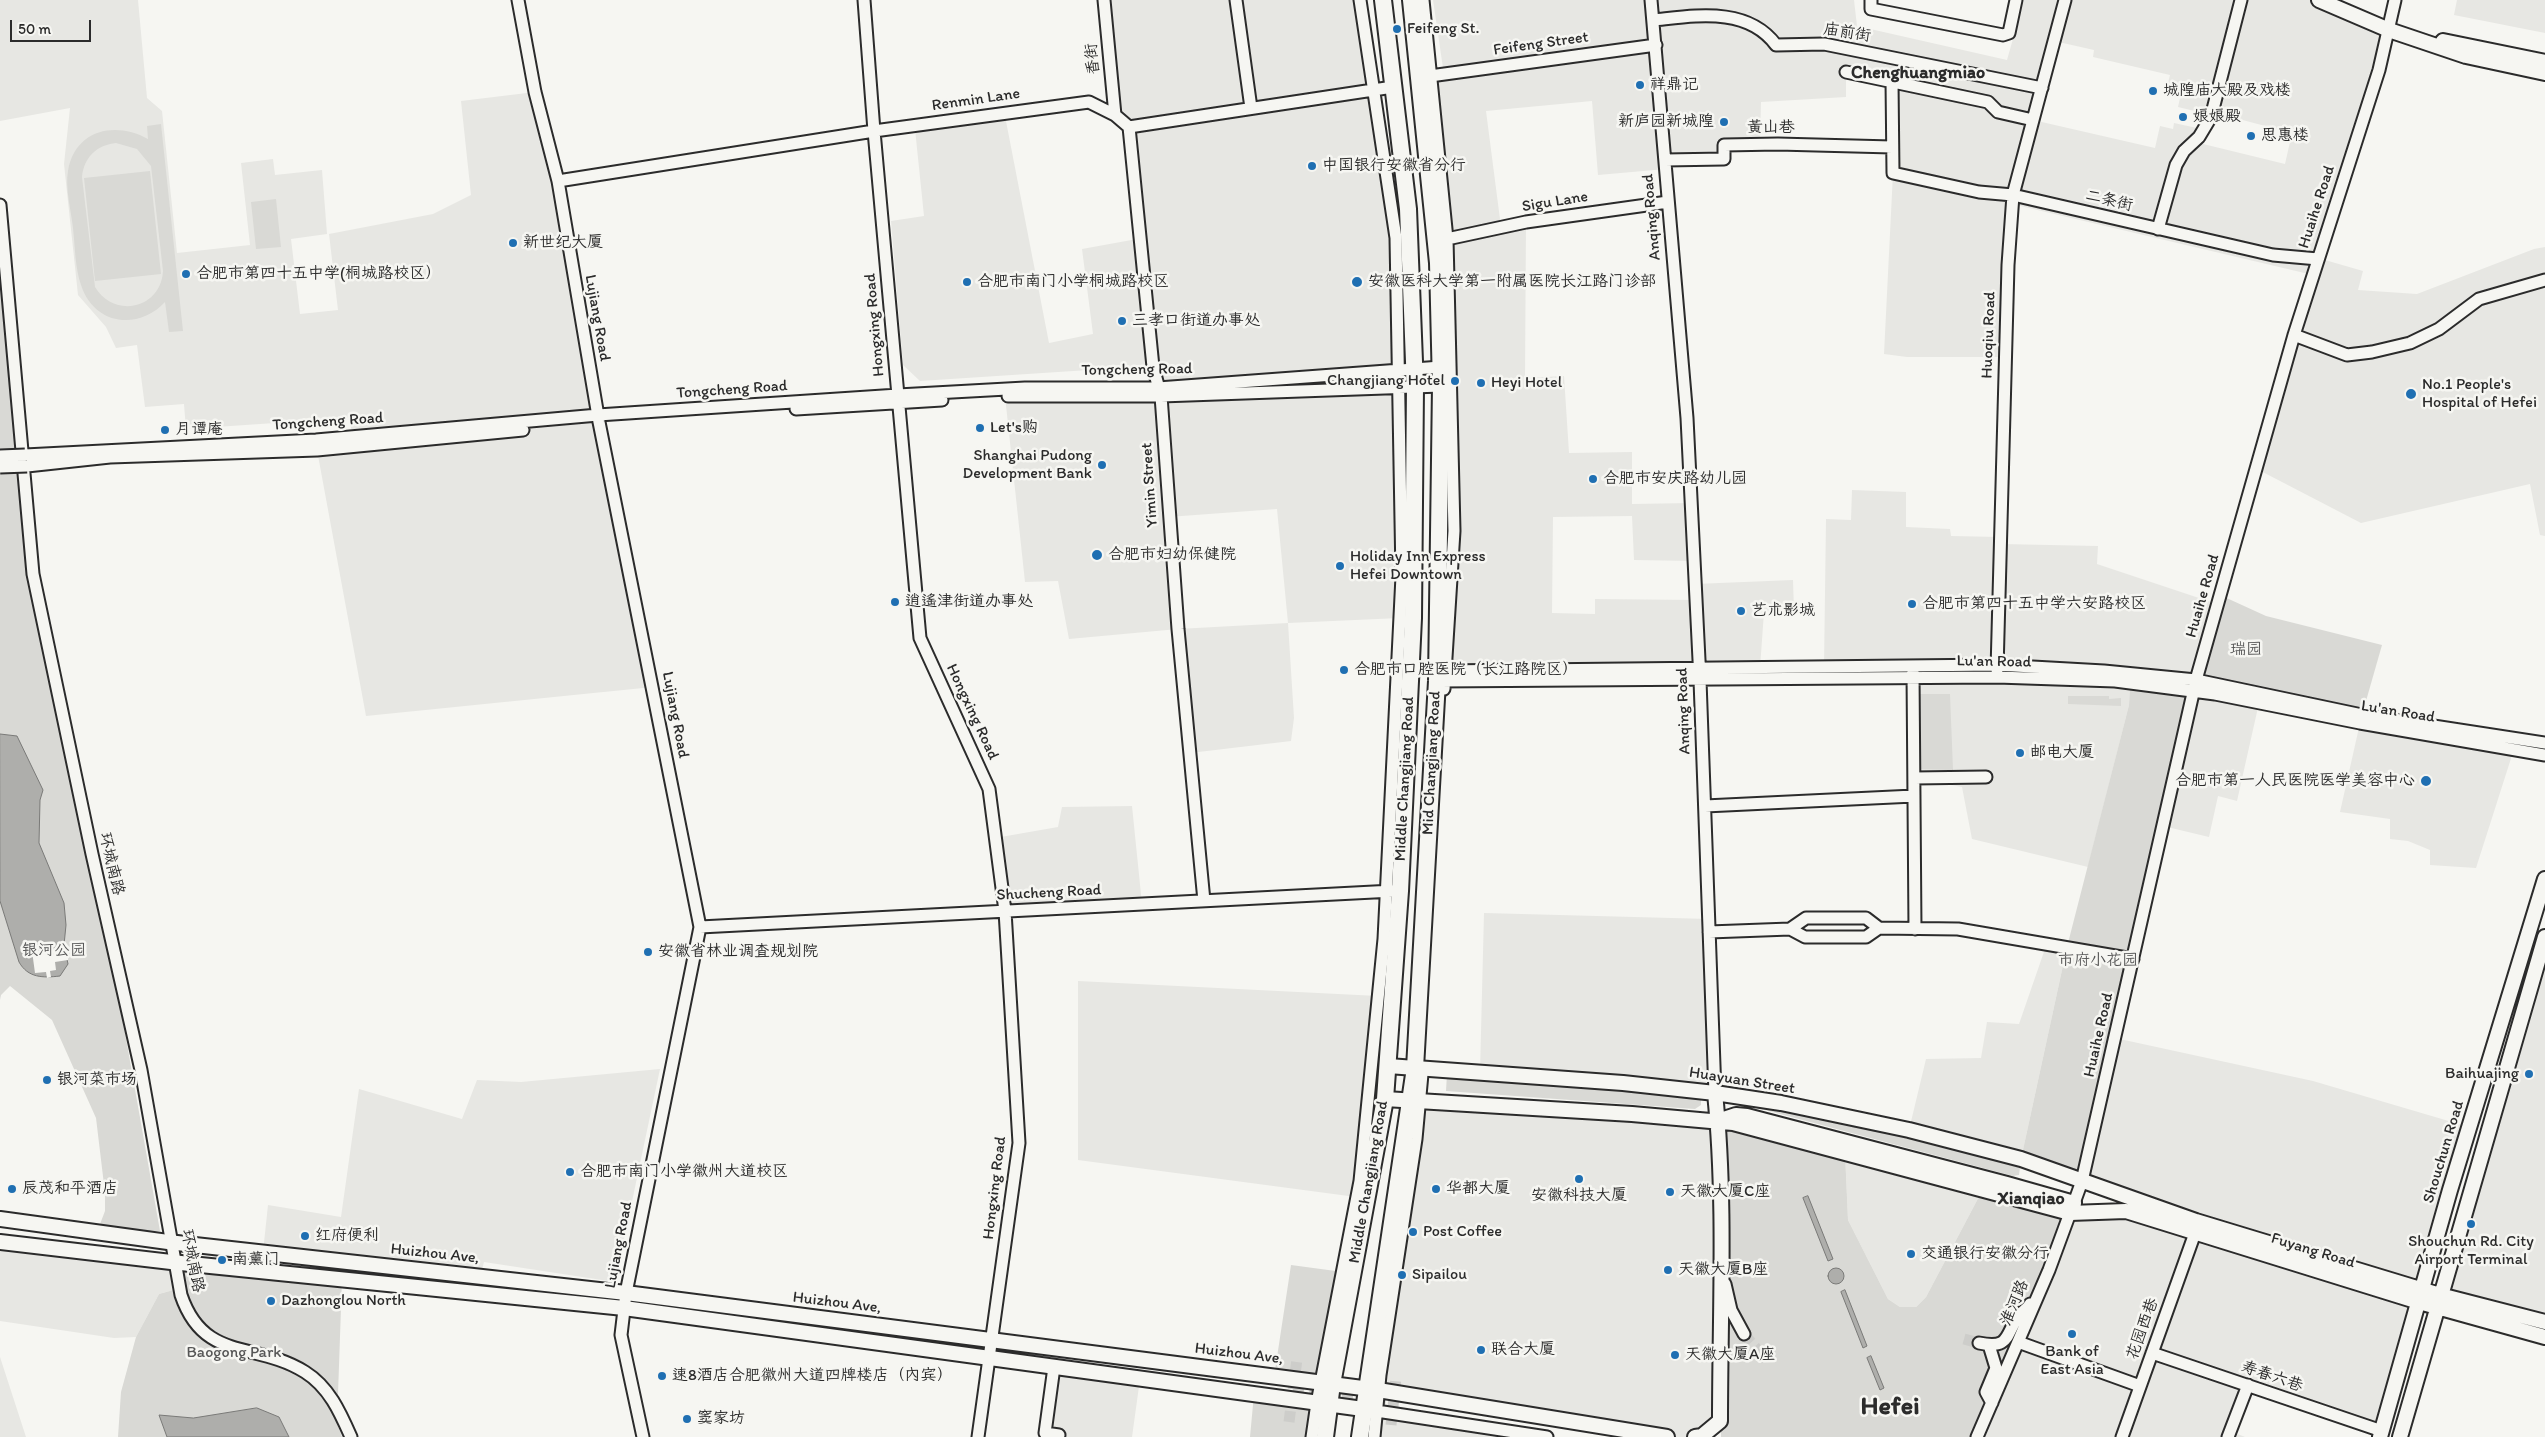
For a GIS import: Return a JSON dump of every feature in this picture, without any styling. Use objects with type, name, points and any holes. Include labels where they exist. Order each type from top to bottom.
[{"type":"highway","name":"Middle Changjiang Road","points":[[1323,1404],[1385,1099],[1388,1066],[1393,892],[1412,618],[1415,387],[1408,209],[1383,0]]},
{"type":"highway","points":[[1411,0],[1434,207],[1438,263],[1441,367]]},
{"type":"highway","name":"Mid Changjiang Road","points":[[1419,1068],[1441,676],[1441,367]]},
{"type":"highway","name":"Middle Changjiang Road","points":[[1360,1437],[1370,1410],[1419,1068]]},
{"type":"highway","points":[[1323,1404],[1325,1437]]},
{"type":"main road","points":[[2319,0],[2444,41],[2545,62]]},
{"type":"main road","points":[[2341,0],[2391,25],[2466,56],[2545,73]]},
{"type":"main road","name":"Shouchun Road","points":[[2381,1434],[2450,1190],[2545,879]]},
{"type":"main road","points":[[2400,1437],[2545,937]]},
{"type":"main road","name":"Huayuan Street","points":[[1388,1066],[1715,1093],[1781,1103],[1909,1130],[2021,1158],[2082,1181]]},
{"type":"main road","name":"Anqing Road","points":[[1695,1437],[1702,1436],[1720,1421],[1718,1121],[1715,1093]]},
{"type":"main road","points":[[1385,1099],[1718,1121],[2072,1208]]},
{"type":"main road","name":"Fuyang Road","points":[[2082,1181],[2421,1296]]},
{"type":"main road","name":"Fuyang Road","points":[[2072,1208],[2126,1211],[2195,1233],[2438,1301],[2545,1337]]},
{"type":"main road","name":"Huizhou Ave,","points":[[0,1219],[171,1242],[626,1293],[1327,1383],[1667,1437]]},
{"type":"main road","name":"Huizhou Ave,","points":[[0,1242],[624,1308],[1370,1410]]},
{"type":"main road","name":"Fuyang Road","points":[[2438,1301],[2545,1322]]},
{"type":"street","name":"Lujiang Road","points":[[518,0],[535,92],[558,181],[598,419],[700,927],[624,1308],[622,1335],[643,1437]]},
{"type":"street","name":"Hongxing Road","points":[[864,0],[920,638],[990,789],[1005,911],[1019,1143],[978,1437]]},
{"type":"street","name":"香街","points":[[1104,0],[1115,115]]},
{"type":"street","points":[[1236,0],[1251,108]]},
{"type":"street","points":[[1327,1383],[1360,1181],[1383,948],[1393,892],[1402,576],[1396,238],[1360,0]]},
{"type":"street","points":[[1423,0],[1447,238],[1454,531],[1441,676]]},
{"type":"street","name":"Anqing Road","points":[[1651,0],[1687,418],[1700,674],[1715,1093]]},
{"type":"street","points":[[1871,0],[1871,9],[2003,35],[2009,33],[2016,0]]},
{"type":"street","name":"Huoqiu Road","points":[[1997,677],[2008,265],[2013,195],[2065,0]]},
{"type":"street","points":[[2158,229],[2176,165],[2184,151],[2199,137],[2211,117],[2241,0]]},
{"type":"street","name":"Huaihe Road","points":[[2082,1181],[2194,686],[2294,335],[2379,70],[2391,25],[2395,0]]},
{"type":"street","name":"庙前街","points":[[1653,20],[1701,16],[1727,17],[1749,23],[1769,36],[1776,45],[1824,44],[2042,88]]},
{"type":"street","name":"Feifeng Street","points":[[1430,76],[1656,45]]},
{"type":"street","points":[[1846,72],[1988,102],[1996,110],[2033,120]]},
{"type":"street","points":[[1892,81],[1892,147]]},
{"type":"street","points":[[1129,127],[1393,87]]},
{"type":"street","name":"Renmin Lane","points":[[558,181],[874,131],[1089,102],[1115,115],[1129,127]]},
{"type":"street","name":"Yimin Street","points":[[1129,127],[1153,367],[1160,392],[1176,610],[1204,901]]},
{"type":"street","name":"黄山巷","points":[[1665,160],[1724,159],[1724,145],[1778,144],[1892,147]]},
{"type":"street","name":"二条街","points":[[1892,147],[1893,173],[1979,192],[2013,195],[2273,255],[2318,259]]},
{"type":"street","name":"Sigu Lane","points":[[1447,238],[1526,222],[1668,202]]},
{"type":"street","name":"环城南路","points":[[0,205],[33,574],[90,844],[141,1070],[171,1242],[185,1308],[202,1333],[217,1342],[285,1363],[304,1371],[313,1378],[333,1400],[350,1437]]},
{"type":"street","points":[[2294,335],[2347,355],[2372,352],[2410,343],[2439,329],[2479,299],[2545,280]]},
{"type":"street","name":"Tongcheng Road","points":[[1160,392],[1441,367]]},
{"type":"street","name":"Tongcheng Road","points":[[26,460],[317,450],[598,419],[898,399],[1441,386]]},
{"type":"street","points":[[0,456],[26,460]]},
{"type":"street","points":[[0,467],[26,460]]},
{"type":"street","name":"Lu'an Road","points":[[1700,674],[1997,664],[2104,670],[2362,716],[2545,742]]},
{"type":"street","points":[[1913,666],[1915,929]]},
{"type":"street","name":"Lu'an Road","points":[[1441,676],[1700,674],[1912,678],[1997,677],[2194,686],[2545,754]]},
{"type":"street","points":[[1914,778],[1986,777]]},
{"type":"street","points":[[1705,806],[1914,796]]},
{"type":"street","name":"Shucheng Road","points":[[700,927],[1393,892]]},
{"type":"street","points":[[1790,929],[1806,918],[1866,918],[1878,928],[1958,929],[2133,959]]},
{"type":"street","points":[[1709,932],[1790,929],[1805,937],[1866,937],[1878,928]]},
{"type":"street","name":"淮河路","points":[[1977,1437],[2045,1278],[2082,1181]]},
{"type":"street","name":"花园西巷","points":[[2122,1437],[2195,1233]]},
{"type":"street","points":[[1720,1265],[1731,1310],[1744,1334]]},
{"type":"street","points":[[1992,1403],[1986,1392],[1996,1368],[1984,1344],[2000,1342],[2009,1337],[2017,1316],[2027,1310],[2045,1278]]},
{"type":"street","points":[[2018,1342],[2140,1386]]},
{"type":"street","name":"寿春六巷","points":[[2152,1353],[2248,1385],[2381,1434]]},
{"type":"street","points":[[1054,1367],[1045,1433],[1059,1435],[1058,1437]]},
{"type":"street","points":[[2228,1437],[2248,1385]]},
{"type":"street","points":[[1312,1437],[1323,1404]]},
{"type":"street","points":[[1370,1410],[1374,1437]]},
{"type":"street","name":"Huizhou Ave,","points":[[1370,1410],[1547,1437]]},
{"type":"shaded area","points":[[0,0],[138,0],[147,98],[162,111],[177,253],[250,245],[241,163],[273,159],[275,175],[322,170],[327,234],[291,239],[300,314],[338,310],[329,234],[433,214],[471,195],[461,101],[535,92],[598,415],[353,437],[349,418],[186,429],[184,404],[145,407],[137,345],[116,348],[106,327],[78,295],[64,164],[70,108],[0,121]]},
{"type":"shaded area","points":[[1104,0],[1354,0],[1366,87],[1396,238],[1398,372],[1158,388],[1129,127],[1115,115]]},
{"type":"shaded area","points":[[1433,0],[1647,0],[1652,40],[1443,68]]},
{"type":"shaded area","points":[[1651,0],[1854,0],[1857,26],[2007,60],[2024,0],[2315,0],[2389,30],[2318,258],[2363,271],[2358,290],[2417,294],[2534,249],[2545,247],[2545,536],[2540,535],[2530,484],[2361,523],[2255,468],[2313,275],[2012,204],[2005,357],[1907,357],[1884,354],[1893,173],[1892,81],[1846,72],[1846,97],[1761,102],[1760,143],[1720,142],[1720,157],[1666,160],[1666,169],[1598,175],[1592,101],[1486,111],[1501,227],[1526,222],[1525,378],[1564,376],[1569,453],[1632,452],[1632,504],[1691,503],[1694,561],[1634,560],[1632,516],[1553,517],[1552,613],[1595,614],[1595,599],[1696,600],[1695,584],[1793,580],[1794,611],[1764,612],[1760,668],[1446,671],[1454,531],[1430,76],[1655,45]],"holes":[[[2054,41],[2094,50],[2093,57],[2170,75],[2165,95],[2180,98],[2178,107],[2211,115],[2212,112],[2292,133],[2285,164],[2195,142],[2197,128],[2174,123],[2173,129],[2160,126],[2155,148],[2033,120]]]},
{"type":"shaded area","points":[[2457,0],[2545,0],[2545,33],[2454,15]]},
{"type":"shaded area","name":"合肥市南门小学桐城路校区","points":[[1005,116],[1049,343],[1093,334],[1082,249],[1137,239],[1150,366],[920,381],[903,365],[891,221],[924,216],[915,129]]},
{"type":"shaded area","points":[[1398,388],[1400,618],[1288,623],[1277,509],[1168,517],[1178,629],[1069,639],[1058,581],[1025,582],[1005,396]]},
{"type":"shaded area","points":[[599,422],[653,687],[366,716],[317,450]]},
{"type":"shaded area","points":[[1852,490],[1906,492],[1906,527],[1950,529],[1951,536],[2000,537],[2001,544],[2098,546],[2097,564],[2217,604],[2196,680],[2103,671],[1824,667],[1826,519],[1851,520]]},
{"type":"shaded area","points":[[1288,623],[1294,718],[1291,741],[1190,753],[1178,629]]},
{"type":"shaded area","points":[[1913,678],[2130,684],[2129,705],[2088,867],[1972,839],[1962,787],[1914,778]]},
{"type":"shaded area","points":[[2193,691],[2259,703],[2237,801],[2218,796],[2209,837],[2163,826]]},
{"type":"shaded area","name":"合肥市第一人民医院医学美容中心","points":[[2360,723],[2514,749],[2476,868],[2430,865],[2430,850],[2408,841],[2390,839],[2390,819],[2340,812]]},
{"type":"shaded area","points":[[0,734],[17,736],[43,790],[40,800],[39,843],[64,903],[66,925],[64,945],[68,964],[60,976],[36,976],[27,971],[19,962],[0,901]]},
{"type":"shaded area","points":[[1132,806],[1142,904],[1005,911],[995,838],[1058,827],[1062,807]]},
{"type":"shaded area","points":[[1484,913],[1709,919],[1715,1093],[1480,1072]]},
{"type":"shaded area","points":[[2545,937],[2545,1322],[2440,1295]]},
{"type":"shaded area","points":[[2047,943],[2067,947],[2021,1159],[1909,1130],[1926,1059],[1981,1058],[1987,1022],[2019,1024]]},
{"type":"shaded area","points":[[1078,981],[1378,996],[1356,1197],[1078,1160]]},
{"type":"shaded area","points":[[2115,1038],[2313,1081],[2469,1127],[2422,1290],[2082,1181]]},
{"type":"shaded area","points":[[660,1069],[615,1282],[484,1262],[480,1277],[263,1252],[268,1205],[341,1217],[359,1089],[462,1119],[477,1080],[521,1082]]},
{"type":"shaded area","points":[[1419,1101],[1718,1121],[1720,1421],[1695,1437],[1667,1437],[1378,1390]]},
{"type":"shaded area","points":[[1845,1152],[1983,1189],[1926,1297],[1916,1307],[1900,1307],[1888,1299],[1848,1220]]},
{"type":"shaded area","points":[[1808,1196],[1833,1259],[1828,1261],[1803,1198]]},
{"type":"shaded area","points":[[2105,1211],[2419,1302],[2382,1431],[2248,1386],[2230,1431],[2245,1437],[1977,1437],[2070,1213]]},
{"type":"shaded area","points":[[0,1242],[171,1262],[177,1289],[159,1294],[136,1337],[114,1338],[0,1321]]},
{"type":"shaded area","points":[[1836,1268],[1844,1276],[1836,1284],[1828,1276]]},
{"type":"shaded area","points":[[1845,1290],[1867,1346],[1863,1348],[1841,1292]]},
{"type":"shaded area","points":[[1871,1356],[1884,1388],[1880,1390],[1867,1358]]},
{"type":"shaded area","points":[[0,1357],[26,1437],[0,1437]]},
{"type":"shaded area","points":[[1054,1367],[1140,1379],[1132,1437],[1058,1437],[1045,1433]]},
{"type":"shaded area","points":[[257,1408],[279,1417],[289,1437],[167,1437],[159,1415],[193,1418]]},
{"type":"shaded area","points":[[1376,1411],[1547,1437],[1374,1437]]},
{"type":"green space","points":[[161,124],[183,331],[169,332],[165,302],[154,311],[130,320],[106,316],[96,309],[87,298],[81,285],[78,271],[67,185],[72,157],[79,146],[99,132],[123,130],[136,133],[148,139],[147,126]],"holes":[[[116,143],[137,149],[151,166],[163,271],[160,284],[154,294],[146,301],[124,306],[113,303],[103,297],[95,287],[82,177],[85,164],[97,149]]]},
{"type":"green space","points":[[150,171],[161,274],[95,281],[84,178]]},
{"type":"green space","points":[[276,199],[281,247],[256,249],[251,202]]},
{"type":"green space","name":"银河公园","points":[[0,246],[22,490],[74,783],[124,1027],[160,1231],[97,1232],[105,1211],[105,1193],[96,1118],[52,1020],[10,986],[1,995],[0,1000]]},
{"type":"green space","name":"瑞园","points":[[2220,595],[2266,616],[2382,645],[2362,715],[2196,680]]},
{"type":"green space","name":"市府小花园","points":[[2130,684],[2193,691],[2082,1181],[2021,1159],[2067,947],[2129,705]]},
{"type":"green space","points":[[1917,694],[1950,694],[1953,770],[1917,769]]},
{"type":"green space","points":[[2068,696],[2109,696],[2109,699],[2121,698],[2121,706],[2068,704]]},
{"type":"green space","points":[[1447,1074],[1697,1094],[1701,1100],[1701,1105],[1695,1109],[1446,1091]]},
{"type":"green space","points":[[1754,1096],[2015,1164],[2020,1167],[2019,1175],[2013,1176],[1754,1107],[1749,1104]]},
{"type":"green space","points":[[1718,1121],[1845,1152],[1848,1220],[1888,1299],[1900,1307],[1916,1307],[1926,1297],[1983,1189],[2070,1213],[1977,1437],[1721,1437]]},
{"type":"green space","name":"Baogong Park","points":[[171,1262],[342,1279],[337,1423],[342,1437],[118,1437],[121,1392],[136,1337],[159,1294],[177,1289]]},
{"type":"green space","points":[[1291,1265],[1343,1272],[1322,1383],[1274,1377]]},
{"type":"green space","points":[[1254,1394],[1317,1403],[1312,1437],[1250,1437]]},
{"type":"pier","points":[[53,949],[54,956],[68,955],[68,960],[55,962],[56,970],[50,971],[51,977],[47,978],[46,972],[35,973],[32,951]]},
{"type":"tunnel","points":[[1744,1334],[1766,1360]]},
{"type":"tunnel","points":[[1964,1339],[1979,1343]]},
{"type":"tunnel","points":[[1289,1422],[1297,1359]]},
{"type":"tunnel","points":[[1391,1425],[1396,1378]]},
{"type":"tunnel","points":[[1293,1389],[1394,1401]]},
{"type":"place","name":"Feifeng St.","points":[[1397,29]]},
{"type":"place","name":"祥鼎记","points":[[1640,85]]},
{"type":"place","name":"城隍庙大殿及戏楼","points":[[2153,91]]},
{"type":"place","name":"娘娘殿","points":[[2183,117]]},
{"type":"place","name":"新庐园新城隍","points":[[1724,122]]},
{"type":"place","name":"思惠楼","points":[[2251,136]]},
{"type":"place","name":"中国银行安徽省分行","points":[[1312,166]]},
{"type":"place","name":"新世纪大厦","points":[[513,243]]},
{"type":"place","name":"合肥市第四十五中学(桐城路校区）","points":[[186,274]]},
{"type":"place","name":"合肥市南门小学桐城路校区","points":[[967,282]]},
{"type":"place","name":"安徽医科大学第一附属医院长江路门诊部","points":[[1357,282]]},
{"type":"place","name":"三孝口街道办事处","points":[[1122,321]]},
{"type":"place","name":"Changjiang Hotel","points":[[1455,381]]},
{"type":"place","name":"Heyi Hotel","points":[[1481,383]]},
{"type":"place","name":"No.1 People's Hospital of Hefei","points":[[2411,394]]},
{"type":"place","name":"Let's购","points":[[980,428]]},
{"type":"place","name":"月谭庵","points":[[165,430]]},
{"type":"place","name":"Shanghai Pudong Development Bank","points":[[1102,465]]},
{"type":"place","name":"合肥市安庆路幼儿园","points":[[1593,479]]},
{"type":"place","name":"合肥市妇幼保健院","points":[[1097,555]]},
{"type":"place","name":"Holiday Inn Express Hefei Downtown","points":[[1340,566]]},
{"type":"place","name":"逍遥津街道办事处","points":[[895,602]]},
{"type":"place","name":"合肥市第四十五中学六安路校区","points":[[1912,604]]},
{"type":"place","name":"艺术影城","points":[[1741,611]]},
{"type":"place","name":"合肥市口腔医院（长江路院区）","points":[[1344,670]]},
{"type":"place","name":"邮电大厦","points":[[2020,753]]},
{"type":"place","name":"合肥市第一人民医院医学美容中心","points":[[2426,781]]},
{"type":"place","name":"安徽省林业调查规划院","points":[[648,952]]},
{"type":"place","name":"Baihuajing","points":[[2529,1074]]},
{"type":"place","name":"银河菜市场","points":[[47,1080]]},
{"type":"place","name":"合肥市南门小学徽州大道校区","points":[[570,1172]]},
{"type":"place","name":"安徽科技大厦","points":[[1579,1179]]},
{"type":"place","name":"辰茂和平酒店","points":[[12,1189]]},
{"type":"place","name":"华都大厦","points":[[1436,1189]]},
{"type":"place","name":"天徽大厦C座","points":[[1670,1192]]},
{"type":"place","name":"Shouchun Rd. City Airport Terminal","points":[[2471,1224]]},
{"type":"place","name":"Post Coffee","points":[[1413,1232]]},
{"type":"place","name":"红府便利","points":[[305,1236]]},
{"type":"place","name":"交通银行安徽分行","points":[[1911,1254]]},
{"type":"place","name":"南薰门","points":[[222,1260]]},
{"type":"place","name":"天徽大厦B座","points":[[1668,1270]]},
{"type":"place","name":"Sipailou","points":[[1402,1275]]},
{"type":"place","name":"Dazhonglou North","points":[[271,1301]]},
{"type":"place","name":"Bank of East Asia","points":[[2072,1334]]},
{"type":"place","name":"联合大厦","points":[[1481,1350]]},
{"type":"place","name":"天徽大厦A座","points":[[1675,1355]]},
{"type":"place","name":"速8酒店合肥徽州大道四牌楼店（内宾）","points":[[662,1376]]},
{"type":"place","name":"窦家坊","points":[[687,1419]]},
{"type":"district","name":"Chenghuangmiao","points":[[1918,73]]},
{"type":"district","name":"Xianqiao","points":[[2031,1199]]},
{"type":"district","name":"Hefei","points":[[1890,1407]]}]
